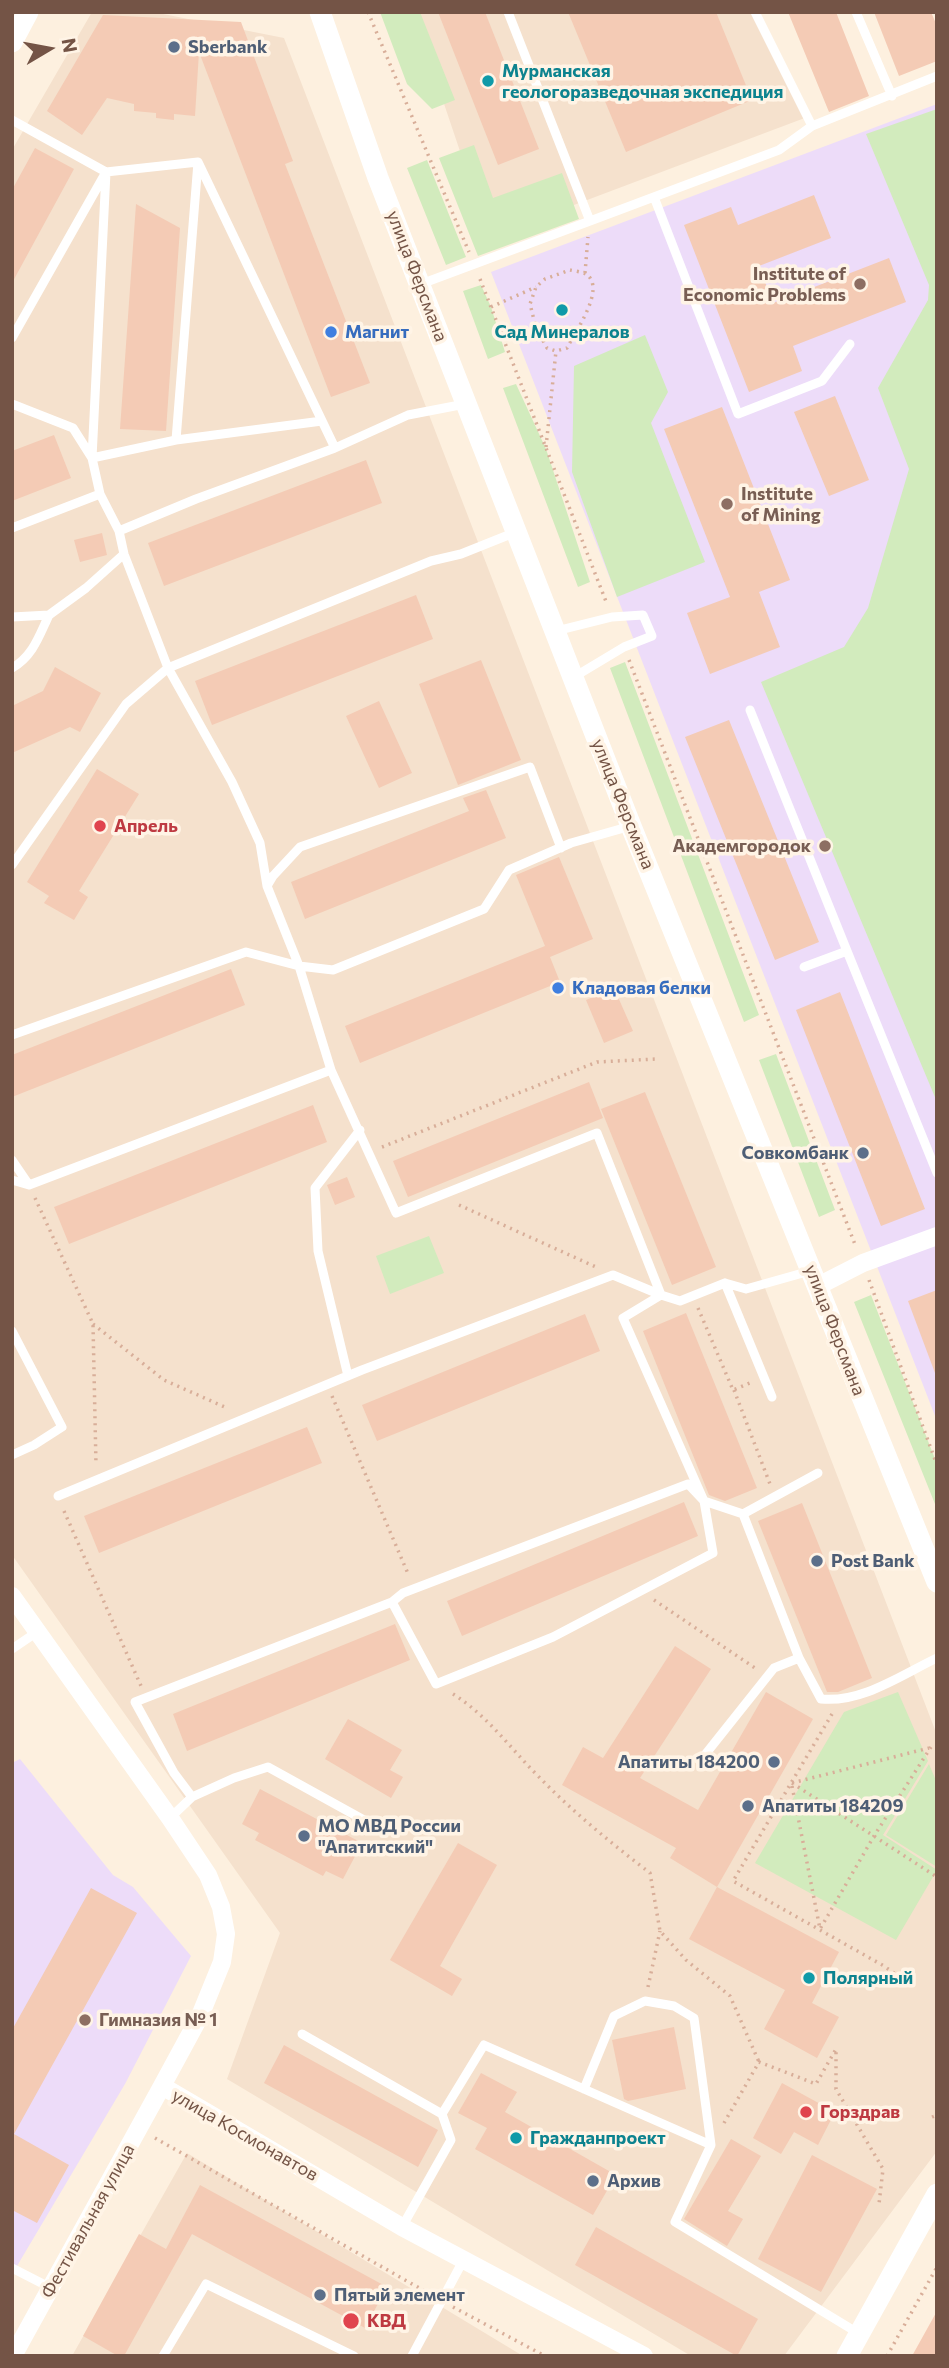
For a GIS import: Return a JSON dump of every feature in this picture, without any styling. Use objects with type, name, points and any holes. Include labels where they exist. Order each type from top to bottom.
[{"type":"street","points":[[12,42],[28,12]]},
{"type":"street","name":"улица Ферсмана","points":[[320,15],[378,178],[631,826],[925,1544],[937,1583]]},
{"type":"street","points":[[815,1278],[937,1236]]},
{"type":"street","name":"улица Космонавтов","points":[[12,1596],[170,1818],[208,1875],[221,1907],[226,1934],[222,1962],[200,2016],[162,2087],[402,2227],[644,2356]]},
{"type":"street","name":"Фестивальная улица","points":[[13,2356],[162,2087]]},
{"type":"street","points":[[847,2356],[937,2194]]},
{"type":"lane","points":[[508,12],[590,221]]},
{"type":"lane","points":[[755,12],[813,126]]},
{"type":"lane","points":[[856,12],[892,96]]},
{"type":"lane","points":[[421,284],[779,150],[813,126],[937,76]]},
{"type":"lane","points":[[12,120],[106,172],[198,162]]},
{"type":"lane","points":[[198,162],[335,448]]},
{"type":"lane","points":[[176,440],[198,162]]},
{"type":"lane","points":[[12,338],[106,172]]},
{"type":"lane","points":[[106,172],[92,458],[100,494],[119,531],[124,554],[168,668],[232,782],[260,843],[267,886],[299,966],[331,1070],[396,1213],[597,1133],[661,1295]]},
{"type":"lane","points":[[654,197],[738,414],[822,381],[850,344]]},
{"type":"lane","points":[[12,404],[73,428],[92,458]]},
{"type":"lane","points":[[119,531],[196,499],[335,448],[408,415],[466,404]]},
{"type":"lane","points":[[92,458],[176,440],[322,421]]},
{"type":"lane","points":[[12,528],[100,494]]},
{"type":"lane","points":[[12,865],[126,704],[168,668],[431,561],[461,554],[517,531]]},
{"type":"lane","points":[[12,668],[23,662],[34,648],[50,615],[124,554]]},
{"type":"lane","points":[[12,617],[50,615]]},
{"type":"lane","points":[[555,632],[612,617],[643,615],[652,636],[624,647],[573,678]]},
{"type":"lane","points":[[750,710],[937,1173]]},
{"type":"lane","points":[[267,886],[300,847],[530,767],[561,848]]},
{"type":"lane","points":[[12,1035],[246,952],[299,966],[333,970],[484,909],[509,870],[561,848],[631,826]]},
{"type":"lane","points":[[804,967],[847,951]]},
{"type":"lane","points":[[12,1180],[29,1185],[331,1070]]},
{"type":"lane","points":[[348,1376],[318,1251],[315,1188],[360,1130]]},
{"type":"lane","points":[[12,1160],[29,1185]]},
{"type":"lane","points":[[58,1496],[348,1376],[613,1275],[680,1301],[725,1283],[746,1289],[815,1278]]},
{"type":"lane","points":[[725,1283],[772,1396]]},
{"type":"lane","points":[[392,1602],[436,1684],[553,1637],[713,1553],[704,1501],[623,1318],[661,1295]]},
{"type":"lane","points":[[12,1331],[62,1427],[12,1455]]},
{"type":"lane","points":[[192,1797],[174,1773],[135,1702],[392,1602],[403,1593],[688,1484],[704,1501],[743,1514],[818,1473]]},
{"type":"lane","points":[[743,1514],[799,1658],[821,1699],[840,1701],[863,1694],[937,1658]]},
{"type":"lane","points":[[12,1649],[37,1632]]},
{"type":"lane","points":[[700,1761],[774,1668],[799,1658]]},
{"type":"lane","points":[[170,1818],[192,1797],[234,1778],[268,1767],[382,1829]]},
{"type":"lane","points":[[584,2089],[614,2015],[645,2001],[674,2006],[694,2018],[712,2145],[676,2222],[859,2334]]},
{"type":"lane","points":[[302,2034],[442,2114],[451,2140],[402,2227]]},
{"type":"lane","points":[[442,2114],[484,2045],[712,2145]]},
{"type":"lane","points":[[412,2356],[464,2259]]},
{"type":"lane","points":[[12,2268],[51,2288]]},
{"type":"lane","points":[[163,2356],[206,2284],[354,2356]]},
{"type":"path","points":[[368,12],[474,263],[612,617]]},
{"type":"path","points":[[585,273],[590,221]]},
{"type":"path","points":[[491,307],[536,287],[558,273],[570,270],[585,273],[592,281],[594,296],[567,348],[556,351],[547,348],[536,328],[530,304],[536,287]]},
{"type":"path","points":[[546,449],[556,351]]},
{"type":"path","points":[[624,647],[844,1221],[863,1263],[937,1465]]},
{"type":"path","points":[[370,1152],[597,1062],[656,1059]]},
{"type":"path","points":[[29,1185],[93,1324],[96,1481]]},
{"type":"path","points":[[441,1197],[613,1275]]},
{"type":"path","points":[[692,1296],[767,1476]]},
{"type":"path","points":[[93,1324],[164,1380],[248,1418]]},
{"type":"path","points":[[733,1390],[764,1378]]},
{"type":"path","points":[[327,1385],[414,1589]]},
{"type":"path","points":[[58,1496],[146,1697]]},
{"type":"path","points":[[640,1591],[768,1676]]},
{"type":"path","points":[[436,1684],[475,1708],[540,1778],[589,1825],[650,1873],[660,1931],[645,2001]]},
{"type":"path","points":[[840,1701],[733,1881],[911,1984]]},
{"type":"path","points":[[792,1783],[931,1747],[874,1836],[820,1929]]},
{"type":"path","points":[[792,1783],[937,1877]]},
{"type":"path","points":[[792,1783],[820,1929]]},
{"type":"path","points":[[660,1931],[686,1960],[730,1996],[759,2062],[816,2084],[836,2049],[836,2089],[883,2169],[879,2204]]},
{"type":"path","points":[[712,2145],[759,2062]]},
{"type":"path","points":[[139,2129],[545,2356]]},
{"type":"path","points":[[887,2356],[937,2267]]},
{"type":"shaded area","points":[[92,12],[153,12],[284,38],[937,1735],[937,2151],[784,2356],[691,2356],[227,2079],[280,1933],[12,1555],[12,150]]},
{"type":"shaded area","points":[[413,12],[758,12],[810,116],[489,237]]},
{"type":"shaded area","name":"Академгородок","points":[[937,104],[937,1421],[491,272]]},
{"type":"shaded area","name":"Гимназия № 1","points":[[20,1759],[113,1875],[133,1887],[191,1956],[125,2084],[17,2266],[12,2264],[12,1763]]},
{"type":"shaded area","points":[[187,2153],[523,2356],[72,2356]]},
{"type":"green space","points":[[380,12],[420,12],[455,100],[432,109],[407,84]]},
{"type":"green space","points":[[937,109],[937,1102],[761,682],[844,647],[868,608],[909,469],[878,388],[928,300],[929,285],[866,134]]},
{"type":"green space","points":[[474,145],[493,198],[562,173],[579,219],[478,256],[439,158]]},
{"type":"green space","points":[[427,160],[466,257],[446,265],[407,168]]},
{"type":"green space","points":[[481,285],[505,352],[488,359],[463,291]]},
{"type":"green space","points":[[645,335],[668,392],[651,423],[705,562],[617,597],[572,472],[574,366]]},
{"type":"green space","points":[[516,384],[546,449],[590,582],[578,587],[503,388]]},
{"type":"green space","points":[[625,662],[759,1015],[744,1022],[610,668]]},
{"type":"green space","points":[[776,1054],[835,1210],[819,1217],[759,1060]]},
{"type":"green space","points":[[429,1236],[444,1273],[390,1294],[376,1256]]},
{"type":"green space","points":[[871,1295],[937,1464],[937,1509],[854,1302]]},
{"type":"green space","points":[[898,1692],[928,1761],[883,1835],[937,1870],[896,1940],[755,1863],[844,1712]]},
{"type":"green space","points":[[929,1764],[937,1783],[937,1867],[886,1835]]},
{"type":"building","name":"Мурманская геологоразведочная экспедиция","points":[[438,12],[485,12],[539,149],[498,165]]},
{"type":"building","points":[[568,12],[716,12],[752,100],[626,152]]},
{"type":"building","points":[[788,12],[836,12],[869,96],[829,112]]},
{"type":"building","points":[[874,12],[931,12],[937,26],[937,61],[899,76]]},
{"type":"building","points":[[103,15],[241,22],[293,161],[285,164],[370,383],[331,397],[199,52],[195,116],[174,114],[174,120],[156,118],[156,113],[134,111],[134,104],[107,98],[82,135],[47,111]]},
{"type":"building","points":[[35,148],[74,169],[12,283],[12,190]]},
{"type":"building","name":"Institute of Economic Problems","points":[[814,195],[831,238],[759,266],[773,303],[889,258],[906,302],[793,346],[802,371],[749,392],[684,225],[731,207],[738,225]]},
{"type":"building","points":[[136,204],[180,228],[166,431],[120,429]]},
{"type":"building","points":[[835,396],[869,480],[829,496],[794,412]]},
{"type":"building","name":"Institute of Mining","points":[[722,407],[790,580],[759,592],[780,647],[710,674],[687,613],[730,597],[664,429]]},
{"type":"building","points":[[54,435],[71,478],[12,501],[12,451]]},
{"type":"building","points":[[366,460],[382,503],[164,586],[148,543]]},
{"type":"building","points":[[102,533],[107,555],[80,562],[74,540]]},
{"type":"building","points":[[416,595],[433,639],[212,725],[195,681]]},
{"type":"building","points":[[481,660],[521,760],[458,785],[419,684]]},
{"type":"building","points":[[55,667],[101,693],[80,732],[70,727],[12,753],[12,706],[43,691]]},
{"type":"building","points":[[379,701],[412,773],[379,788],[346,716]]},
{"type":"building","points":[[729,720],[819,942],[775,960],[685,737]]},
{"type":"building","points":[[97,769],[139,794],[79,891],[88,897],[74,920],[44,903],[49,896],[27,882]]},
{"type":"building","points":[[486,790],[506,838],[305,919],[291,882],[469,811],[463,798]]},
{"type":"building","points":[[559,857],[593,939],[550,957],[560,982],[360,1063],[345,1026],[545,946],[516,875]]},
{"type":"building","points":[[231,969],[245,1005],[12,1097],[12,1055]]},
{"type":"building","points":[[614,988],[633,1031],[604,1043],[586,1000]]},
{"type":"building","points":[[840,992],[925,1209],[881,1226],[796,1010]]},
{"type":"building","points":[[589,1082],[603,1118],[408,1197],[393,1161]]},
{"type":"building","points":[[645,1092],[716,1267],[672,1285],[601,1109]]},
{"type":"building","points":[[313,1105],[327,1142],[69,1244],[54,1207]]},
{"type":"building","points":[[347,1177],[355,1197],[335,1205],[327,1185]]},
{"type":"building","points":[[937,1290],[937,1373],[935,1373],[908,1301]]},
{"type":"building","points":[[686,1313],[757,1488],[725,1501],[709,1495],[643,1331]]},
{"type":"building","points":[[585,1314],[600,1351],[377,1441],[362,1405]]},
{"type":"building","points":[[307,1427],[322,1463],[99,1553],[84,1516]]},
{"type":"building","points":[[684,1502],[698,1536],[462,1636],[447,1601]]},
{"type":"building","points":[[802,1503],[872,1678],[838,1692],[827,1692],[758,1521]]},
{"type":"building","points":[[395,1624],[410,1660],[187,1751],[173,1714]]},
{"type":"building","points":[[675,1646],[711,1669],[640,1778],[698,1810],[766,1692],[813,1719],[717,1887],[670,1858],[676,1848],[562,1785],[583,1747],[603,1758]]},
{"type":"building","points":[[348,1719],[402,1750],[390,1770],[403,1777],[391,1798],[325,1759]]},
{"type":"building","name":"МО МВД России \"Апатитский\"","points":[[260,1789],[362,1843],[343,1879],[326,1871],[323,1876],[255,1840],[259,1833],[242,1824]]},
{"type":"building","name":"МО МВД России \"Апатитский\"","points":[[458,1843],[497,1865],[440,1966],[462,1979],[452,1996],[390,1960]]},
{"type":"building","points":[[717,1887],[839,1952],[812,2003],[839,2017],[817,2058],[764,2029],[785,1990],[689,1939]]},
{"type":"building","points":[[91,1888],[137,1913],[14,2134],[69,2165],[37,2223],[12,2210],[12,2030]]},
{"type":"building","points":[[674,2027],[686,2089],[628,2101],[624,2099],[612,2040]]},
{"type":"building","points":[[284,2045],[438,2130],[418,2167],[264,2083]]},
{"type":"building","name":"Гражданпроект","points":[[481,2073],[517,2092],[505,2112],[616,2175],[593,2215],[475,2149],[487,2128],[458,2113]]},
{"type":"building","points":[[782,2083],[835,2112],[818,2145],[794,2132],[781,2154],[753,2138]]},
{"type":"building","points":[[731,2139],[761,2156],[728,2211],[743,2219],[727,2246],[684,2219]]},
{"type":"building","points":[[812,2155],[877,2189],[821,2292],[758,2259]]},
{"type":"building","points":[[200,2185],[387,2287],[365,2328],[192,2234],[124,2356],[118,2356],[83,2336],[139,2234],[166,2249]]},
{"type":"building","points":[[596,2227],[758,2319],[737,2356],[575,2265]]},
{"type":"building","points":[[937,2311],[937,2356],[912,2356]]},
{"type":"place","name":"Sberbank","points":[[174,47]]},
{"type":"place","name":"Мурманская геологоразведочная экспедиция","points":[[488,81]]},
{"type":"place","name":"Institute of Economic Problems","points":[[860,284]]},
{"type":"place","name":"Сад Минералов","points":[[562,310]]},
{"type":"place","name":"Магнит","points":[[331,332]]},
{"type":"place","name":"Institute of Mining","points":[[727,504]]},
{"type":"place","name":"Апрель","points":[[100,826]]},
{"type":"place","name":"Академгородок","points":[[825,846]]},
{"type":"place","name":"Кладовая белки","points":[[558,988]]},
{"type":"place","name":"Совкомбанк","points":[[863,1153]]},
{"type":"place","name":"Post Bank","points":[[817,1561]]},
{"type":"place","name":"Апатиты 184200","points":[[774,1762]]},
{"type":"place","name":"Апатиты 184209","points":[[748,1806]]},
{"type":"place","name":"МО МВД России \"Апатитский\"","points":[[304,1836]]},
{"type":"place","name":"Полярный","points":[[809,1978]]},
{"type":"place","name":"Гимназия № 1","points":[[85,2020]]},
{"type":"place","name":"Горздрав","points":[[806,2112]]},
{"type":"place","name":"Гражданпроект","points":[[516,2138]]},
{"type":"place","name":"Архив","points":[[593,2181]]},
{"type":"place","name":"Пятый элемент","points":[[320,2295]]},
{"type":"place","name":"КВД","points":[[351,2321]]}]
